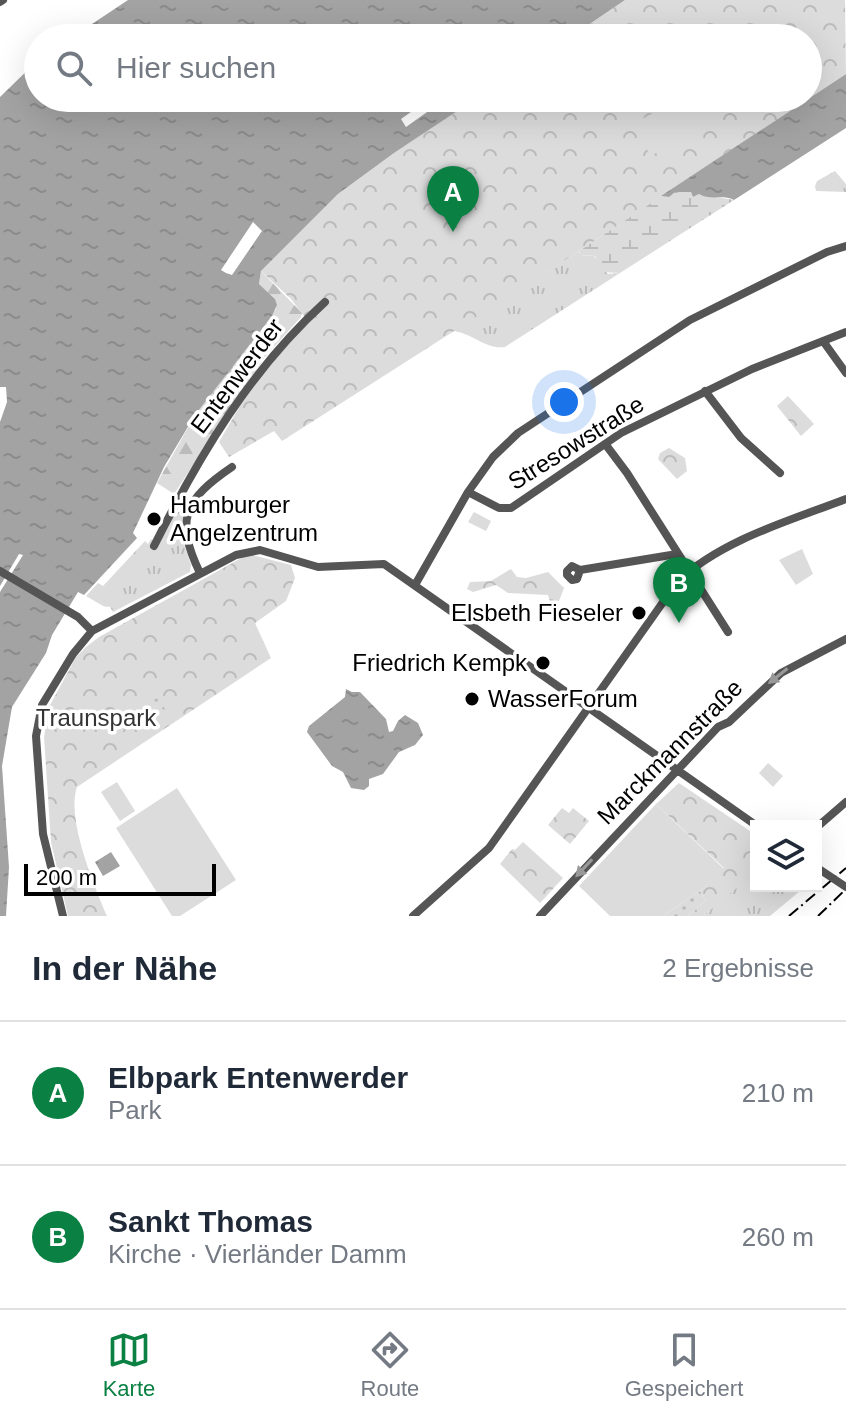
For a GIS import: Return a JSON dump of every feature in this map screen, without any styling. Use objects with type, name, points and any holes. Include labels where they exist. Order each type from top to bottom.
[{"type":"street","points":[[415,585],[468,492],[493,457],[518,433],[690,320],[827,252],[846,246]]},
{"type":"street","name":"Entenwerder","points":[[154,546],[188,480],[244,392],[288,338],[325,302]]},
{"type":"street","name":"Stresowstraße","points":[[468,492],[499,508],[511,508],[621,433],[705,391],[846,332]]},
{"type":"street","points":[[823,341],[846,373]]},
{"type":"street","points":[[705,391],[741,438],[780,473]]},
{"type":"street","points":[[244,392],[253,399]]},
{"type":"street","points":[[606,445],[728,632]]},
{"type":"street","points":[[200,573],[190,550],[186,529],[189,513],[198,493],[232,467]]},
{"type":"street","points":[[188,480],[198,493]]},
{"type":"street","points":[[413,916],[489,848],[668,593],[688,571],[737,543],[846,499]]},
{"type":"street","points":[[63,916],[43,834],[36,736],[42,705],[52,686],[92,631],[236,555],[256,550],[318,567],[382,564],[750,821]]},
{"type":"street","points":[[580,570],[677,554]]},
{"type":"street","points":[[0,571],[84,622],[92,631]]},
{"type":"street","name":"Marckmannstraße","points":[[540,916],[718,727],[729,722],[781,673],[846,639]]},
{"type":"street","points":[[822,823],[846,802]]},
{"type":"street","points":[[822,871],[846,887]]},
{"type":"green space","points":[[625,0],[845,0],[846,74],[822,90],[822,24],[590,24]]},
{"type":"green space","points":[[456,112],[789,112],[282,441],[274,431],[229,457],[219,442],[249,390],[307,320],[291,299],[261,271],[338,194]]},
{"type":"green space","points":[[655,112],[701,112],[707,122],[651,156],[632,125]]},
{"type":"green space","points":[[835,171],[846,184],[846,192],[816,191],[817,181]]},
{"type":"green space","points":[[675,191],[691,192],[693,197],[699,194],[734,200],[620,273],[602,272],[595,256],[580,255],[579,251],[661,196],[668,197]]},
{"type":"green space","points":[[579,251],[580,255],[594,256],[608,274],[620,273],[505,347],[491,346],[452,331]]},
{"type":"green space","points":[[261,271],[302,313],[301,317],[265,357],[174,494],[157,483],[195,415],[276,309],[275,299],[259,284]]},
{"type":"green space","points":[[788,396],[814,424],[801,436],[777,406]]},
{"type":"green space","points":[[669,448],[685,458],[687,471],[677,479],[658,459],[660,453]]},
{"type":"green space","points":[[174,511],[184,513],[182,538],[191,565],[190,572],[113,612],[110,607],[86,596],[98,583],[103,586],[145,541],[148,544],[151,539],[154,541]]},
{"type":"green space","points":[[474,512],[491,521],[486,531],[468,522]]},
{"type":"green space","points":[[802,549],[813,574],[796,585],[779,560]]},
{"type":"green space","name":"Traunspark","points":[[245,556],[291,565],[295,578],[286,601],[255,623],[271,658],[77,787],[75,816],[78,834],[107,916],[68,916],[51,842],[44,737],[49,707],[76,657],[99,637]]},
{"type":"green space","points":[[511,569],[517,577],[526,578],[548,572],[564,588],[559,601],[550,602],[548,595],[508,593],[496,585],[473,592],[467,589],[470,582],[491,581]]},
{"type":"green space","points":[[157,698],[168,713],[152,724],[142,708]]},
{"type":"green space","points":[[768,763],[783,776],[773,787],[759,773]]},
{"type":"green space","points":[[117,782],[135,811],[120,821],[101,792]]},
{"type":"green space","points":[[679,783],[750,831],[750,882],[740,885],[703,916],[688,916],[706,900],[700,891],[724,868],[656,804]]},
{"type":"green space","points":[[177,788],[236,880],[180,916],[172,916],[116,828]]},
{"type":"green space","points":[[656,804],[724,869],[700,891],[663,916],[610,916],[579,886]]},
{"type":"green space","points":[[562,808],[569,813],[573,808],[589,821],[570,844],[548,825]]},
{"type":"green space","points":[[523,842],[563,878],[540,903],[500,864],[512,849],[515,850]]},
{"type":"green space","points":[[750,882],[750,892],[799,892],[770,916],[703,916],[740,884]]},
{"type":"green space","points":[[700,891],[706,900],[688,916],[663,916]]},
{"type":"water","points":[[128,0],[625,0],[590,24],[92,24]]},
{"type":"water","points":[[24,74],[24,112],[456,112],[338,194],[261,271],[259,284],[277,305],[272,316],[195,415],[164,467],[133,533],[137,538],[84,595],[78,592],[52,635],[46,653],[12,707],[2,766],[9,867],[6,916],[0,916],[0,592],[23,555],[19,554],[0,586],[0,422],[7,402],[6,387],[0,387],[0,97]]},
{"type":"water","points":[[846,74],[846,128],[734,200],[699,194],[693,197],[691,192],[661,196],[788,112],[822,112],[822,90]]},
{"type":"water","points":[[346,689],[360,692],[386,719],[389,732],[405,715],[418,723],[423,735],[415,745],[399,752],[383,774],[369,779],[369,786],[364,790],[351,788],[343,772],[332,766],[307,732],[309,726],[345,697]]},
{"type":"water","points":[[111,852],[120,866],[103,876],[95,862]]},
{"type":"pier","points":[[411,112],[427,112],[406,127],[401,119]]},
{"type":"pier","points":[[253,222],[262,231],[232,275],[226,273],[221,270]]},
{"type":"railway","points":[[789,916],[846,868]]},
{"type":"railway","points":[[818,916],[846,889]]},
{"type":"place","name":"Elbpark Entenwerder","points":[[453,232]]},
{"type":"place","name":"Hamburger Angelzentrum","points":[[154,519]]},
{"type":"place","name":"Elsbeth Fieseler","points":[[639,613]]},
{"type":"place","name":"Sankt Thomas","points":[[679,623]]},
{"type":"place","name":"Friedrich Kempk","points":[[543,663]]},
{"type":"place","name":"WasserForum","points":[[472,699]]}]
